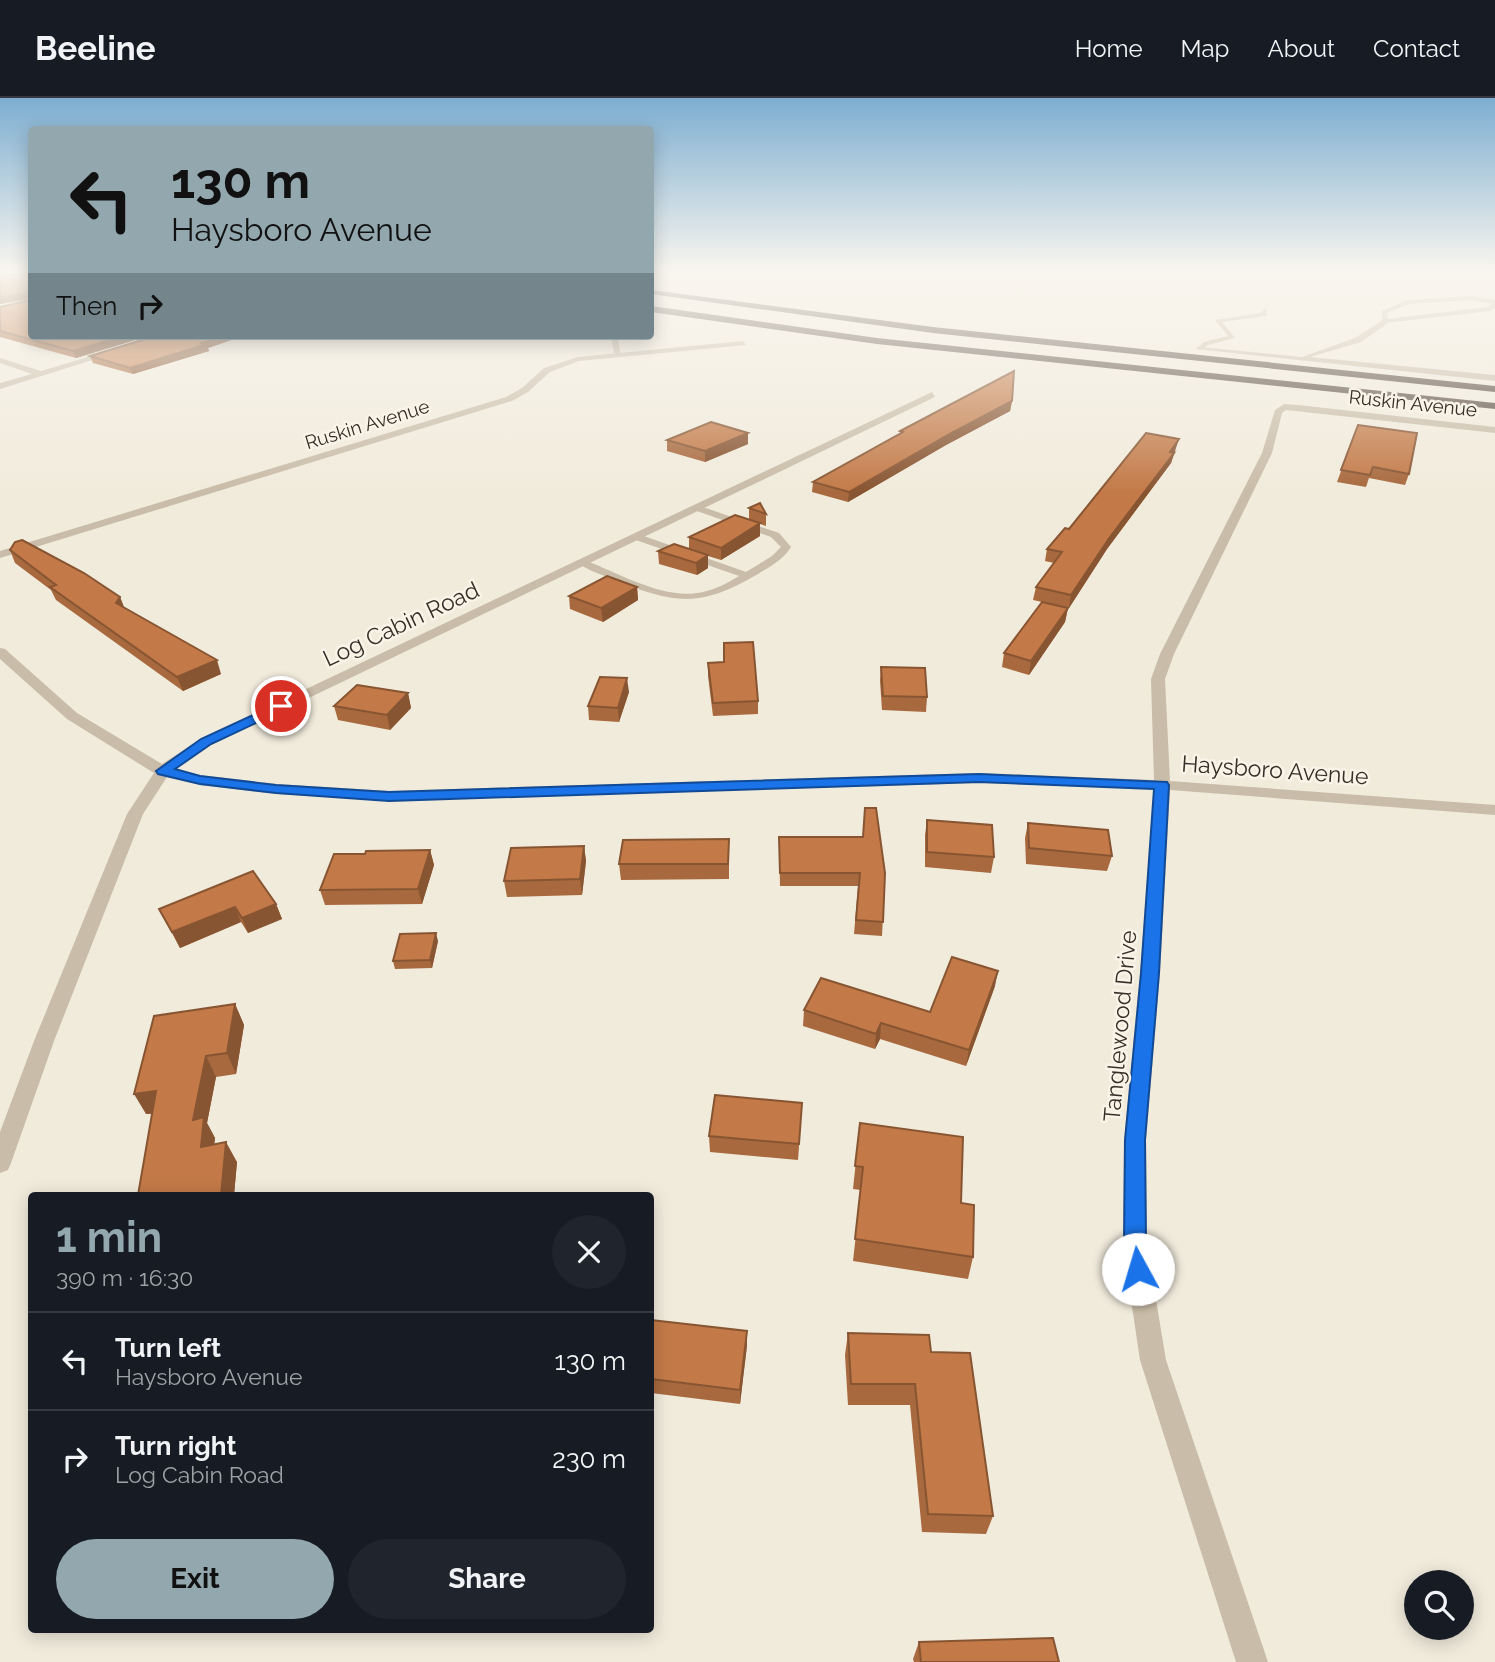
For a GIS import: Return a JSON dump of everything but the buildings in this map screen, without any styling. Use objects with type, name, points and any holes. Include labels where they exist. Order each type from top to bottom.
[{"type":"highway","points":[[928,346],[1495,406]]},
{"type":"highway","points":[[1085,346],[1495,389]]},
{"type":"street","name":"Ruskin Avenue","points":[[0,555],[509,398],[559,364],[618,354],[709,346]]},
{"type":"street","points":[[1299,358],[1338,346]]},
{"type":"street","points":[[0,386],[128,347]]},
{"type":"street","points":[[1200,349],[1495,378]]},
{"type":"street","points":[[0,360],[41,374]]},
{"type":"street","name":"Log Cabin Road","points":[[0,1163],[44,1041],[135,814],[163,771],[206,741],[932,395]]},
{"type":"street","name":"Ruskin Avenue","points":[[1284,407],[1495,430]]},
{"type":"street","name":"Tanglewood Drive","points":[[1252,1662],[1153,1360],[1135,1246],[1135,1140],[1150,973],[1162,785],[1158,680],[1167,654],[1267,453],[1278,412],[1284,407]]},
{"type":"street","name":"Haysboro Avenue","points":[[0,652],[72,716],[163,771],[200,780],[276,789],[389,796],[965,778],[1162,785],[1495,810]]},
{"type":"lane","points":[[616,346],[618,354]]},
{"type":"lane","points":[[1200,349],[1203,346]]},
{"type":"lane","points":[[583,563],[682,597],[701,597],[748,576],[783,554],[786,547],[775,535],[697,508]]},
{"type":"lane","points":[[637,537],[748,576]]},
{"type":"route","points":[[281,706],[206,741],[163,771],[200,780],[276,789],[389,796],[979,778],[1162,785],[1150,973],[1135,1140],[1135,1246],[1138,1269]]}]
